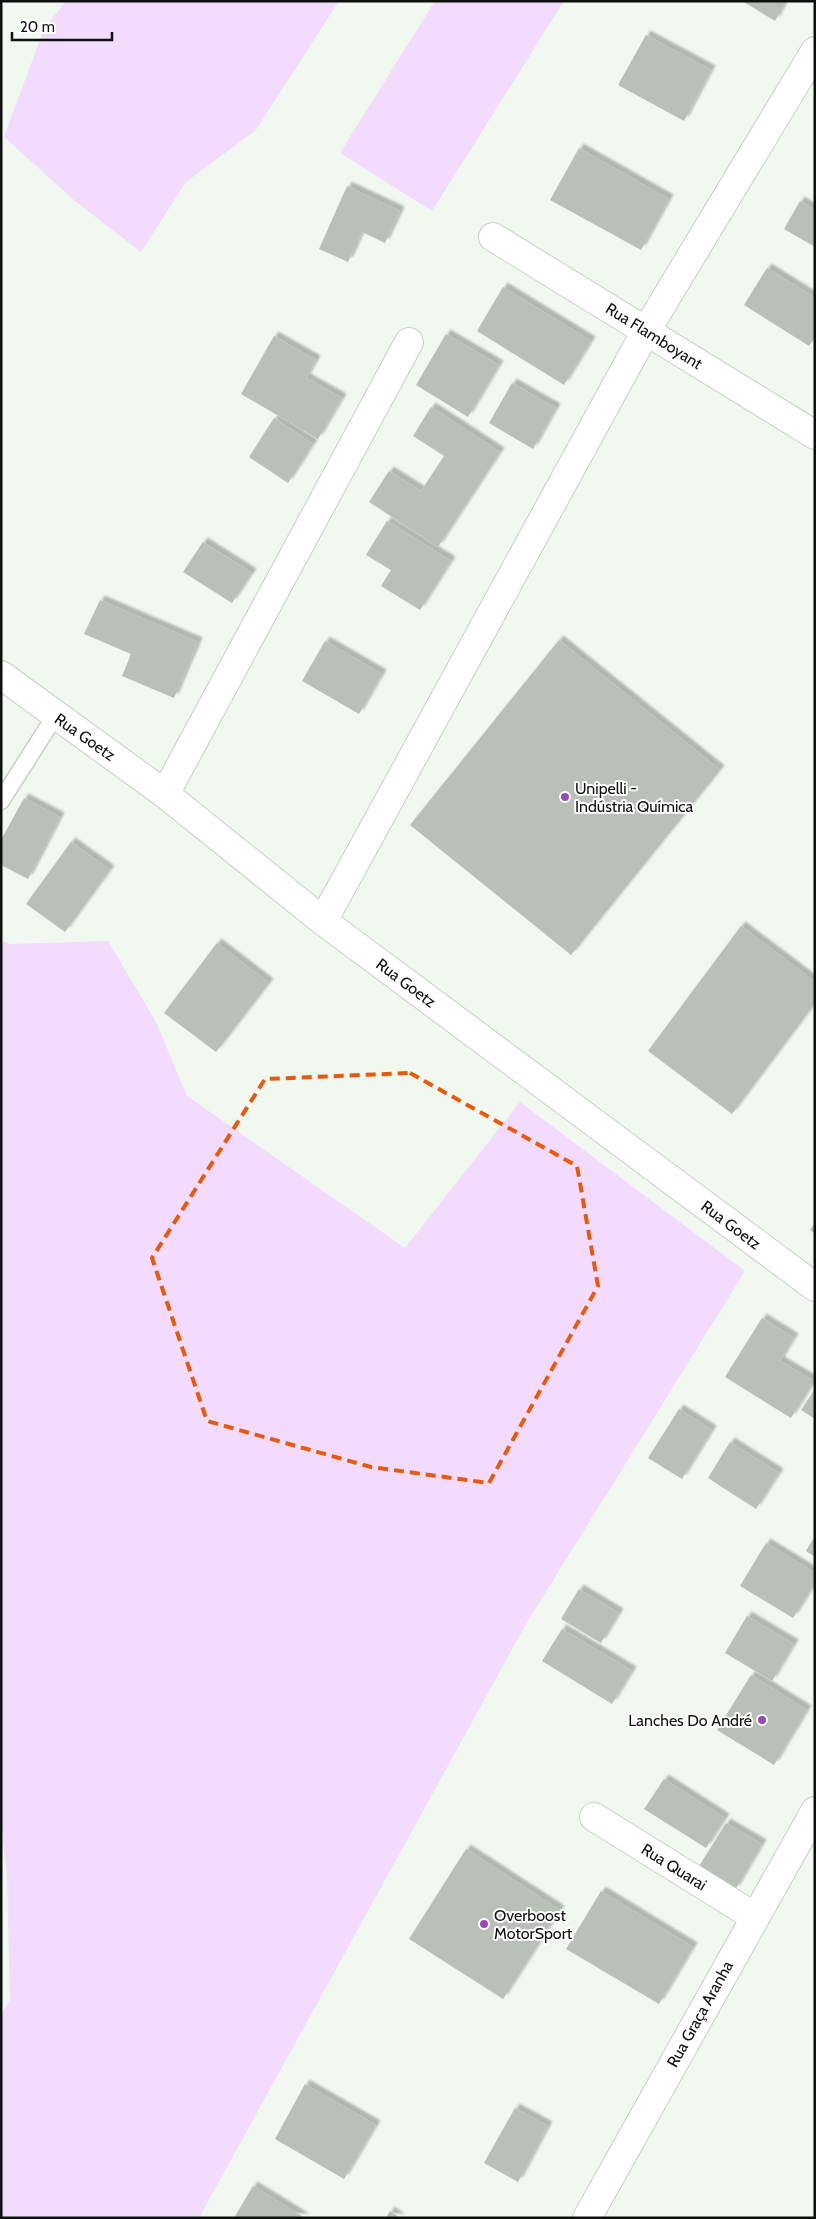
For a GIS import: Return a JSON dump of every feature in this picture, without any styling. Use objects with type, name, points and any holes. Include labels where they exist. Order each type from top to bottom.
[{"type":"street","points":[[323,921],[646,331],[815,51]]},
{"type":"street","name":"Rua Flamboyant","points":[[493,237],[815,435]]},
{"type":"street","points":[[165,794],[409,342]]},
{"type":"street","name":"Rua Goetz","points":[[1,675],[165,794],[323,921],[815,1287]]},
{"type":"street","name":"Rua Graça Aranha","points":[[587,2218],[815,1811]]},
{"type":"street","name":"Rua Quarai","points":[[594,1817],[755,1917]]},
{"type":"lane","points":[[1,801],[55,716]]},
{"type":"highlighted area","points":[[410,1073],[577,1166],[598,1286],[489,1483],[371,1467],[207,1421],[152,1258],[265,1079]]},
{"type":"shaded area","points":[[66,1],[339,1],[256,130],[186,182],[141,252],[75,201],[4,137],[44,29]]},
{"type":"shaded area","points":[[435,1],[564,1],[432,211],[340,153]]},
{"type":"shaded area","points":[[1,941],[10,944],[108,941],[156,1022],[187,1096],[405,1248],[520,1102],[745,1271],[526,1624],[199,2218],[1,2218],[1,2015],[10,2000],[7,1876],[1,1823]]},
{"type":"building","points":[[742,1],[786,1],[775,21]]},
{"type":"building","points":[[646,35],[711,70],[684,121],[618,85]]},
{"type":"building","points":[[579,148],[669,199],[641,250],[550,200]]},
{"type":"building","points":[[347,186],[400,211],[385,243],[362,232],[348,262],[319,249]]},
{"type":"building","points":[[800,201],[815,210],[815,247],[784,229]]},
{"type":"building","points":[[767,268],[815,298],[815,337],[809,346],[744,305]]},
{"type":"building","points":[[503,287],[591,341],[564,385],[477,331]]},
{"type":"building","points":[[446,334],[499,365],[468,417],[416,385]]},
{"type":"building","points":[[274,336],[316,360],[306,378],[342,398],[318,439],[241,394]]},
{"type":"building","points":[[512,383],[556,408],[533,449],[489,423]]},
{"type":"building","points":[[431,407],[500,452],[438,547],[369,502],[389,471],[421,491],[444,456],[413,436]]},
{"type":"building","points":[[274,418],[313,444],[288,483],[249,457]]},
{"type":"building","points":[[387,521],[451,561],[420,610],[381,586],[391,570],[366,555]]},
{"type":"building","points":[[203,542],[252,573],[232,603],[183,572]]},
{"type":"building","points":[[100,600],[198,642],[174,698],[122,676],[131,654],[84,634]]},
{"type":"building","name":"Unipelli - Indústria Química","points":[[559,640],[720,770],[571,955],[410,825]]},
{"type":"building","points":[[325,641],[382,674],[359,714],[302,681]]},
{"type":"building","points":[[24,798],[60,817],[28,879],[1,865],[1,840]]},
{"type":"building","points":[[71,842],[110,870],[65,932],[26,904]]},
{"type":"building","points":[[741,926],[815,982],[815,1003],[732,1114],[648,1051]]},
{"type":"building","points":[[217,943],[269,983],[216,1052],[164,1013]]},
{"type":"building","points":[[815,1223],[815,1234],[810,1230]]},
{"type":"building","points":[[762,1318],[794,1338],[780,1361],[814,1381],[791,1418],[725,1377]]},
{"type":"building","points":[[815,1389],[815,1419],[801,1410]]},
{"type":"building","points":[[679,1409],[712,1430],[682,1479],[648,1458]]},
{"type":"building","points":[[730,1442],[779,1473],[756,1509],[708,1478]]},
{"type":"building","points":[[815,1536],[815,1557],[806,1551]]},
{"type":"building","points":[[766,1543],[815,1573],[815,1583],[793,1618],[740,1586]]},
{"type":"building","points":[[579,1589],[619,1613],[601,1643],[561,1619]]},
{"type":"building","points":[[747,1616],[794,1644],[772,1681],[725,1653]]},
{"type":"building","points":[[562,1629],[632,1671],[612,1704],[542,1661]]},
{"type":"building","name":"Lanches Do André","points":[[751,1675],[807,1710],[774,1765],[717,1730]]},
{"type":"building","points":[[664,1779],[725,1818],[706,1848],[644,1809]]},
{"type":"building","points":[[726,1823],[762,1844],[735,1890],[698,1868]]},
{"type":"building","name":"Overboost MotorSport","points":[[466,1849],[560,1910],[503,1999],[409,1939]]},
{"type":"building","points":[[601,1891],[693,1947],[659,2004],[566,1949]]},
{"type":"building","points":[[305,2084],[376,2125],[344,2179],[275,2139]]},
{"type":"building","points":[[515,2108],[548,2126],[518,2182],[484,2163]]},
{"type":"building","points":[[253,2186],[305,2218],[234,2218]]},
{"type":"building","points":[[390,2211],[400,2218],[386,2218]]},
{"type":"place","name":"Unipelli - Indústria Química","points":[[565,797]]},
{"type":"place","name":"Lanches Do André","points":[[762,1720]]},
{"type":"place","name":"Overboost MotorSport","points":[[484,1924]]}]
